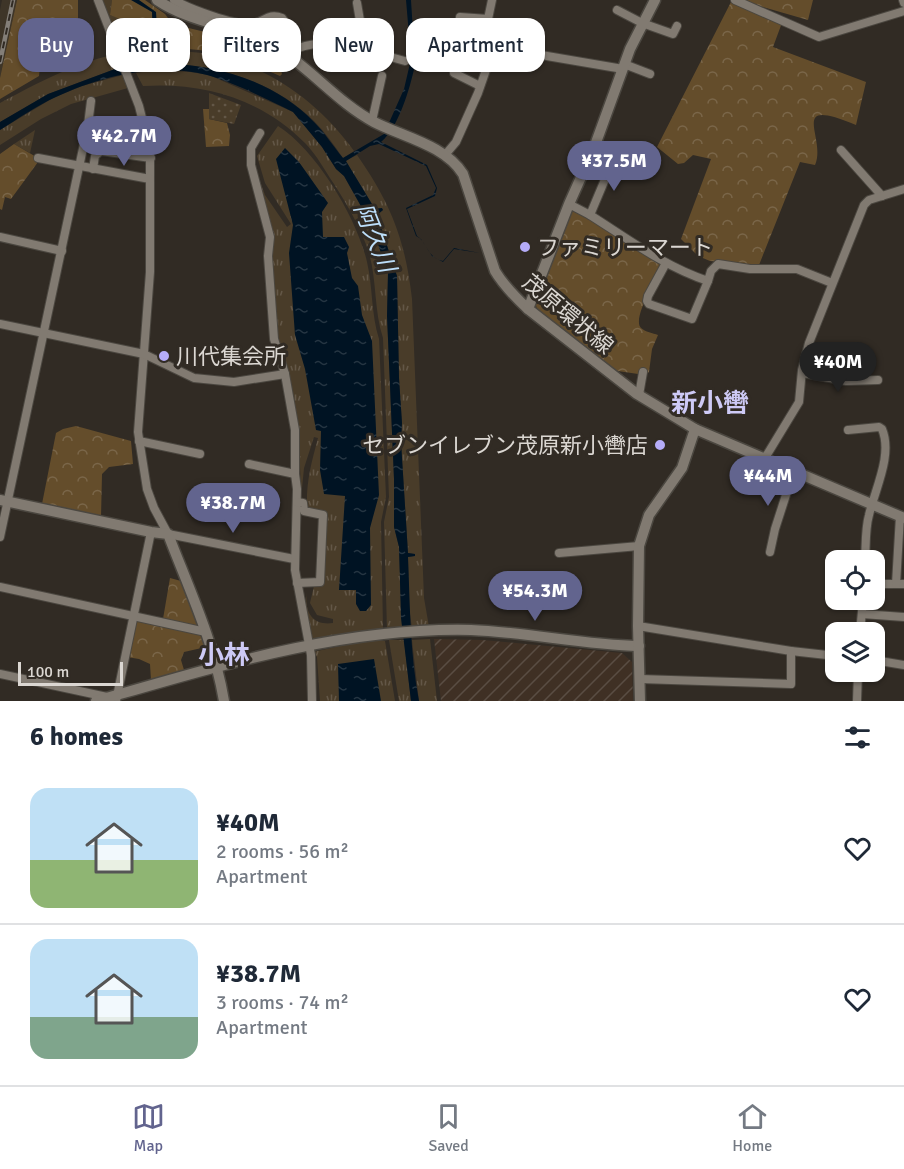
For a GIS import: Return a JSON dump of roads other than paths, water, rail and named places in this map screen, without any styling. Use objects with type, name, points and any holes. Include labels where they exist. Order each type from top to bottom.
[{"type":"street","points":[[98,0],[132,88],[149,141],[151,158],[150,272],[138,420],[147,489],[168,534],[206,632],[218,667],[224,701]]},
{"type":"street","name":"茂原環状線","points":[[157,0],[202,20]]},
{"type":"street","points":[[174,0],[197,10],[226,18]]},
{"type":"street","points":[[480,86],[454,73],[460,17],[488,19],[492,0]]},
{"type":"street","points":[[528,309],[642,23],[655,0]]},
{"type":"street","points":[[735,0],[819,37],[904,11]]},
{"type":"street","points":[[357,3],[360,18]]},
{"type":"street","points":[[617,10],[642,23],[673,34],[677,26]]},
{"type":"street","points":[[266,18],[272,15],[282,18]]},
{"type":"street","points":[[445,155],[456,142],[494,47],[624,67],[650,74]]},
{"type":"street","points":[[394,58],[405,61]]},
{"type":"street","name":"茂原環状線","points":[[301,67],[372,121],[445,155],[456,163],[463,174],[495,271],[511,294],[639,395],[695,429],[902,517]]},
{"type":"street","points":[[372,121],[382,76]]},
{"type":"street","points":[[0,537],[4,500],[62,251],[91,101]]},
{"type":"street","points":[[260,133],[251,148],[251,165],[270,237],[268,256],[274,339],[285,374],[295,430],[297,502],[294,560],[309,646],[312,701]]},
{"type":"street","points":[[590,215],[614,158],[613,155],[594,148]]},
{"type":"street","points":[[841,150],[882,195]]},
{"type":"street","points":[[93,169],[95,156],[101,151],[151,158]]},
{"type":"street","points":[[38,158],[150,179]]},
{"type":"street","points":[[765,458],[799,402],[802,373],[809,343],[864,206],[869,200],[904,189]]},
{"type":"street","points":[[569,204],[666,263],[708,281]]},
{"type":"street","points":[[0,237],[62,251]]},
{"type":"street","points":[[666,263],[647,302],[692,319],[711,271],[718,264],[750,269],[803,270],[832,283]]},
{"type":"street","points":[[0,324],[144,354],[194,378],[234,382],[285,374]]},
{"type":"street","points":[[639,395],[643,372]]},
{"type":"street","points":[[802,373],[846,381],[878,380]]},
{"type":"street","points":[[848,430],[879,427],[884,432],[884,464],[868,517],[866,550]]},
{"type":"street","points":[[640,701],[639,546],[649,514],[682,468],[695,429]]},
{"type":"street","points":[[139,441],[200,454]]},
{"type":"street","points":[[249,464],[295,474]]},
{"type":"street","points":[[770,552],[794,470]]},
{"type":"street","points":[[4,500],[294,560]]},
{"type":"street","points":[[297,502],[303,503],[304,511],[323,515],[320,582],[297,583]]},
{"type":"street","points":[[900,584],[902,517]]},
{"type":"street","points":[[114,698],[151,532]]},
{"type":"street","points":[[560,553],[639,546]]},
{"type":"street","points":[[0,587],[206,632]]},
{"type":"street","points":[[861,622],[862,610]]},
{"type":"street","points":[[862,614],[904,617]]},
{"type":"street","points":[[638,626],[825,655]]},
{"type":"street","points":[[96,701],[114,698],[218,667],[358,636],[481,631],[639,646]]},
{"type":"street","points":[[640,679],[791,684],[791,651]]},
{"type":"street","points":[[885,662],[904,665]]},
{"type":"street","points":[[0,674],[114,698]]},
{"type":"street","points":[[857,701],[858,682]]},
{"type":"water","points":[[131,0],[139,0],[156,12],[156,18],[152,18],[152,12]]},
{"type":"water","points":[[406,0],[411,0],[412,18],[408,18]]},
{"type":"water","points":[[190,66],[202,67],[202,72],[224,72],[242,77],[281,95],[314,122],[343,158],[384,134],[404,89],[408,72],[413,72],[407,96],[398,117],[381,142],[427,165],[437,188],[435,196],[407,209],[417,236],[420,238],[416,236],[406,208],[433,195],[436,188],[426,166],[379,144],[370,146],[346,161],[375,209],[382,208],[383,210],[377,215],[397,276],[401,442],[408,553],[415,554],[415,556],[408,557],[412,647],[419,701],[411,701],[401,618],[399,547],[394,527],[387,316],[388,273],[371,224],[344,176],[336,169],[322,147],[293,112],[226,81],[190,71]]},
{"type":"water","points":[[107,72],[140,72],[110,77],[73,89],[34,108],[0,130],[0,122],[48,94]]},
{"type":"water","points":[[285,148],[299,162],[328,203],[322,212],[323,237],[344,237],[349,247],[347,253],[352,278],[358,286],[362,315],[372,341],[379,495],[370,528],[371,605],[366,611],[360,611],[356,604],[356,590],[339,590],[345,496],[324,494],[320,470],[321,431],[316,430],[305,369],[295,335],[289,253],[293,225],[276,159]]},
{"type":"water","points":[[454,248],[480,253],[454,249],[443,262],[438,259],[443,261]]},
{"type":"water","points":[[374,659],[381,701],[339,701],[338,664]]},
{"type":"railway","points":[[0,62],[13,0]]},
{"type":"place","name":"ファミリーマート","points":[[525,247]]},
{"type":"place","name":"川代集会所","points":[[164,356]]},
{"type":"place","name":"セブンイレブン茂原新小轡店","points":[[660,445]]},
{"type":"district","name":"新小轡","points":[[710,404]]},
{"type":"district","name":"小林","points":[[224,656]]},
{"type":"water label","name":"阿久川","points":[[375,238]]}]
